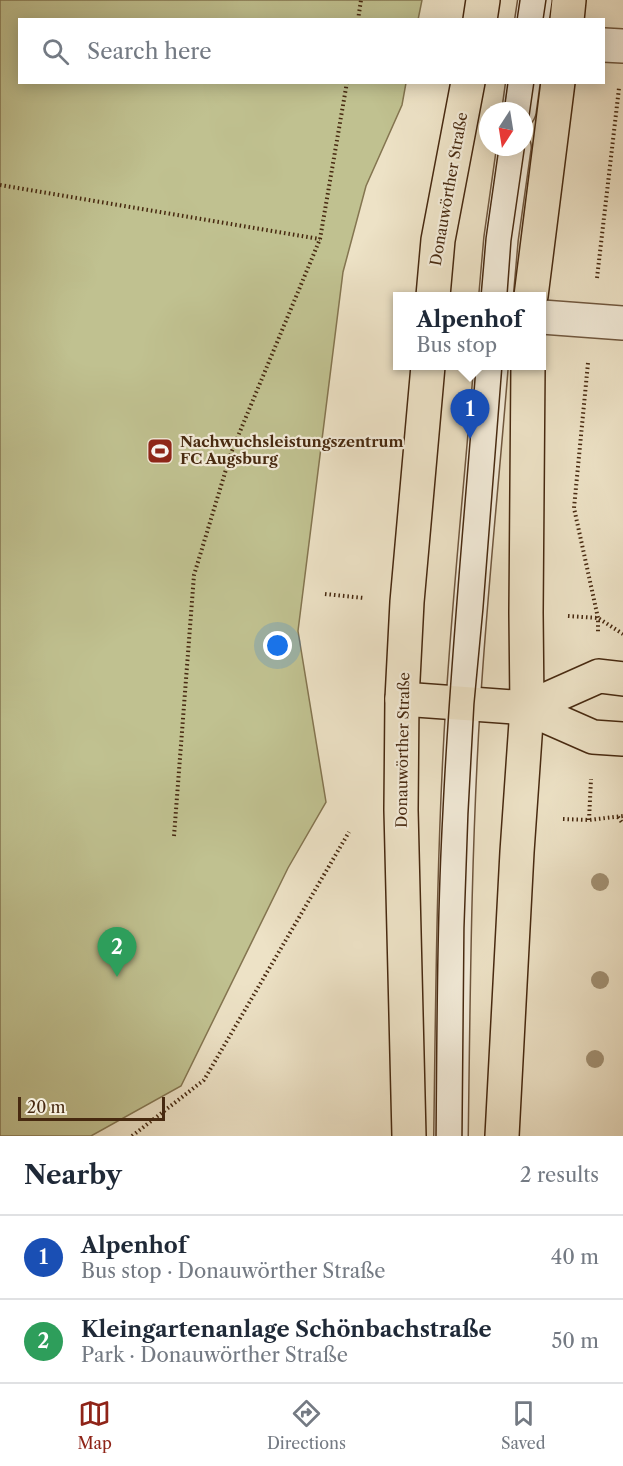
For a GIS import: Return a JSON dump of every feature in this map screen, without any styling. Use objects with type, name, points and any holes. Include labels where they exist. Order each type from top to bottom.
[{"type":"main road","points":[[480,18],[483,0]]},
{"type":"main road","points":[[567,18],[569,0]]},
{"type":"main road","name":"Donauwörther Straße","points":[[433,292],[438,240],[468,84]]},
{"type":"main road","points":[[532,292],[558,84]]},
{"type":"main road","name":"Donauwörther Straße","points":[[409,1136],[401,810],[402,699],[407,602],[428,370]]},
{"type":"main road","points":[[502,1136],[527,708],[528,370]]},
{"type":"main road","points":[[527,708],[611,677]]},
{"type":"main road","points":[[402,699],[527,708],[608,738]]},
{"type":"lane","points":[[532,18],[535,0]]},
{"type":"lane","points":[[605,47],[622,62]]},
{"type":"lane","points":[[520,102],[523,84]]},
{"type":"lane","points":[[496,292],[513,156]]},
{"type":"lane","points":[[546,317],[607,322]]},
{"type":"lane","points":[[451,1136],[454,916],[463,703],[491,370]]},
{"type":"path","points":[[358,18],[361,0]]},
{"type":"path","points":[[611,677],[574,508],[607,322],[622,62]]},
{"type":"path","points":[[174,837],[194,575],[231,453],[320,239],[347,84]]},
{"type":"path","points":[[0,185],[320,239]]},
{"type":"path","points":[[589,820],[608,738]]},
{"type":"path","points":[[618,817],[623,824]]},
{"type":"path","points":[[132,1136],[204,1080],[349,832]]},
{"type":"green space","name":"Nachwuchsleistungszentrum FC Augsburg","points":[[0,0],[422,0],[418,18],[18,18],[18,84],[406,84],[402,105],[366,186],[343,272],[298,631],[326,802],[288,868],[181,1086],[91,1136],[0,1136]]},
{"type":"tram line","points":[[517,18],[520,0]]},
{"type":"tram line","points":[[543,18],[546,0]]},
{"type":"tram line","points":[[505,102],[508,84]]},
{"type":"tram line","points":[[507,292],[511,241],[534,84]]},
{"type":"tram line","points":[[481,292],[486,238],[498,156]]},
{"type":"tram line","points":[[436,1136],[438,932],[443,809],[476,370]]},
{"type":"tram line","points":[[462,1136],[464,928],[468,814],[474,704],[502,370]]},
{"type":"place","name":"Alpenhof","points":[[470,439]]},
{"type":"place","name":"Nachwuchsleistungszentrum FC Augsburg","points":[[160,451]]},
{"type":"place","name":"Kleingartenanlage Schönbachstraße","points":[[117,977]]}]
